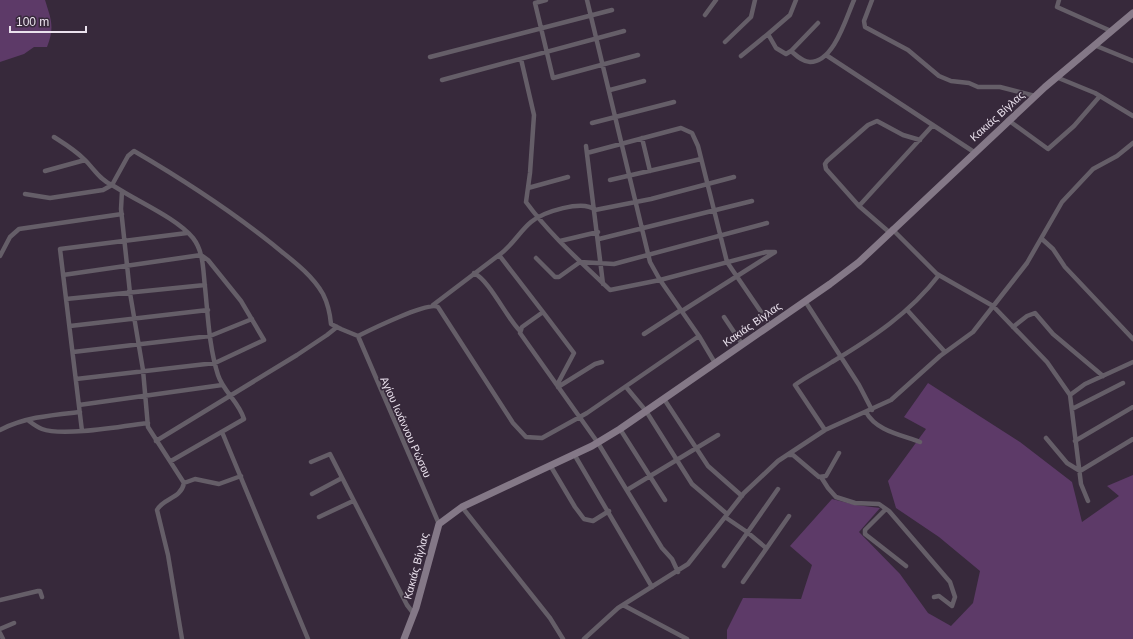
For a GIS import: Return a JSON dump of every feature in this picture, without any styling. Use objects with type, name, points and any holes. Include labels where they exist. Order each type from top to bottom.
[{"type":"street","points":[[546,0],[535,3],[553,78],[638,55]]},
{"type":"street","points":[[587,0],[631,176],[650,262],[660,280],[699,336],[715,364]]},
{"type":"street","points":[[705,15],[716,0]]},
{"type":"street","points":[[725,42],[751,17],[754,0]]},
{"type":"street","points":[[741,56],[790,15],[796,0]]},
{"type":"street","points":[[791,51],[801,59],[808,62],[817,61],[826,55],[836,42],[854,0]]},
{"type":"street","points":[[872,0],[864,21],[864,26],[908,50],[939,76],[951,81],[969,83],[978,87],[1000,86],[1035,96]]},
{"type":"street","points":[[1060,0],[1057,7],[1111,31]]},
{"type":"street","points":[[430,57],[612,10]]},
{"type":"street","name":"Κακιάς Βίγλας","points":[[404,639],[414,614],[439,524],[462,507],[574,454],[620,429],[859,262],[1008,120],[1056,77],[1132,15]]},
{"type":"street","points":[[768,34],[776,48],[786,54],[791,51],[818,23]]},
{"type":"street","points":[[442,80],[521,60],[624,31]]},
{"type":"street","points":[[1094,45],[1133,61]]},
{"type":"street","points":[[826,55],[974,152]]},
{"type":"street","points":[[521,60],[534,115],[526,202],[537,218],[610,290],[660,280],[766,252],[775,252],[644,334]]},
{"type":"street","points":[[1056,77],[1100,96],[1133,116]]},
{"type":"street","points":[[610,90],[644,81]]},
{"type":"street","points":[[1008,120],[1048,149],[1074,126],[1100,96]]},
{"type":"street","points":[[592,122],[674,102]]},
{"type":"street","points":[[920,140],[904,135],[877,121],[868,125],[827,161],[825,164],[826,170],[859,206],[891,231],[939,275],[993,306],[1047,362],[1070,395],[1082,489],[1088,501]]},
{"type":"street","points":[[859,206],[933,125]]},
{"type":"street","points":[[587,153],[622,142],[681,128],[688,130],[695,137],[727,262],[770,325]]},
{"type":"street","points":[[54,137],[67,145],[85,160],[101,178],[178,225],[188,233],[193,238],[201,255],[210,336],[215,363],[222,385],[231,394],[244,419],[171,461]]},
{"type":"street","points":[[642,138],[650,171]]},
{"type":"street","points":[[584,639],[623,604],[678,572],[688,564],[742,496],[761,477],[788,455],[825,430],[872,410],[891,400],[945,352],[973,332],[1027,263],[1057,208],[1070,192],[1093,169],[1117,156],[1133,144]]},
{"type":"street","points":[[586,146],[599,239],[603,284]]},
{"type":"street","points":[[25,194],[50,198],[103,190],[112,185],[128,156],[134,151],[176,175],[234,214],[289,257],[311,278],[328,305],[332,324],[358,336],[433,305],[505,250],[530,223],[537,218],[581,205],[586,205],[595,210],[637,202],[734,177]]},
{"type":"street","points":[[610,180],[701,159]]},
{"type":"street","points":[[45,171],[85,160]]},
{"type":"street","points":[[528,188],[568,177]]},
{"type":"street","points":[[122,192],[122,214],[130,293],[136,318],[148,423],[156,441],[171,461],[184,483]]},
{"type":"street","points":[[599,239],[752,201]]},
{"type":"street","points":[[0,256],[10,237],[19,229],[122,214]]},
{"type":"street","points":[[536,258],[555,277],[559,278],[580,262],[614,264],[649,253],[767,223]]},
{"type":"street","points":[[560,241],[598,232]]},
{"type":"street","points":[[82,431],[60,249],[188,233]]},
{"type":"street","points":[[1042,238],[1053,249],[1065,267],[1133,339]]},
{"type":"street","points":[[63,275],[201,255],[208,260],[252,319],[264,340],[215,363],[143,370],[76,379]]},
{"type":"street","points":[[499,255],[574,353],[558,386]]},
{"type":"street","points":[[474,273],[483,279],[510,321],[520,331],[598,442],[662,548],[672,559],[678,572]]},
{"type":"street","points":[[825,430],[795,385],[842,357],[908,311],[928,290],[939,275]]},
{"type":"street","points":[[66,299],[205,285]]},
{"type":"street","points":[[805,301],[842,357],[872,410]]},
{"type":"street","points":[[433,305],[438,307],[523,435],[542,438],[580,417],[699,336]]},
{"type":"street","points":[[70,326],[208,310]]},
{"type":"street","points":[[908,311],[945,352]]},
{"type":"street","points":[[520,331],[543,312]]},
{"type":"street","points":[[1013,327],[1027,316],[1035,313],[1053,334],[1103,376]]},
{"type":"street","points":[[724,317],[742,344]]},
{"type":"street","points":[[73,352],[210,336],[252,319]]},
{"type":"street","points":[[156,441],[327,335],[337,327]]},
{"type":"street","name":"Αγίου Ιωάννου Ρώσου","points":[[358,336],[439,524]]},
{"type":"street","points":[[558,386],[595,364],[602,362]]},
{"type":"street","points":[[1070,395],[1085,384],[1133,362]]},
{"type":"street","points":[[1072,409],[1123,383]]},
{"type":"street","points":[[79,404],[222,385]]},
{"type":"street","points":[[626,387],[646,411],[692,484],[726,516],[766,548]]},
{"type":"street","points":[[664,399],[708,466],[742,496]]},
{"type":"street","points":[[1075,441],[1133,407]]},
{"type":"street","points":[[0,430],[12,424],[29,420],[80,412]]},
{"type":"street","points":[[866,412],[869,418],[880,427],[920,442]]},
{"type":"street","points":[[29,420],[42,429],[51,431],[82,431],[148,423]]},
{"type":"street","points":[[620,429],[664,500]]},
{"type":"street","points":[[222,432],[308,639]]},
{"type":"street","points":[[627,490],[678,461],[718,435]]},
{"type":"street","points":[[1046,438],[1067,463],[1080,471]]},
{"type":"street","points":[[1080,471],[1133,439]]},
{"type":"street","points":[[821,477],[826,476],[839,453]]},
{"type":"street","points":[[311,462],[330,454],[407,605],[414,614]]},
{"type":"street","points":[[574,454],[609,511],[652,587]]},
{"type":"street","points":[[788,455],[793,455],[819,477],[821,477],[836,497],[855,503],[879,504],[886,509],[950,582],[955,597],[954,604],[952,606],[938,596],[934,597]]},
{"type":"street","points":[[550,465],[575,507],[584,519],[593,521],[609,511]]},
{"type":"street","points":[[182,639],[168,555],[157,510],[160,504],[177,496],[184,483],[195,479],[219,484],[241,476]]},
{"type":"street","points":[[312,494],[342,478]]},
{"type":"street","points":[[724,566],[778,489]]},
{"type":"street","points":[[319,517],[353,501]]},
{"type":"street","points":[[462,507],[550,618],[563,639]]},
{"type":"street","points":[[886,509],[865,530],[865,534],[906,566]]},
{"type":"street","points":[[743,582],[789,516]]},
{"type":"street","points":[[0,600],[38,591],[42,597]]},
{"type":"street","points":[[623,604],[687,639]]},
{"type":"street","points":[[0,629],[14,623]]},
{"type":"street","points":[[0,633],[2,639]]},
{"type":"shaded area","points":[[0,0],[45,0],[51,23],[51,34],[47,47],[34,47],[24,54],[0,62]]},
{"type":"shaded area","points":[[928,383],[1020,442],[1072,482],[1082,522],[1119,496],[1107,486],[1133,475],[1133,639],[727,639],[727,630],[743,598],[801,599],[812,565],[790,546],[832,499],[856,505],[880,508],[859,532],[900,574],[928,613],[951,626],[973,603],[980,571],[939,537],[896,508],[888,481],[926,429],[904,417]]}]
